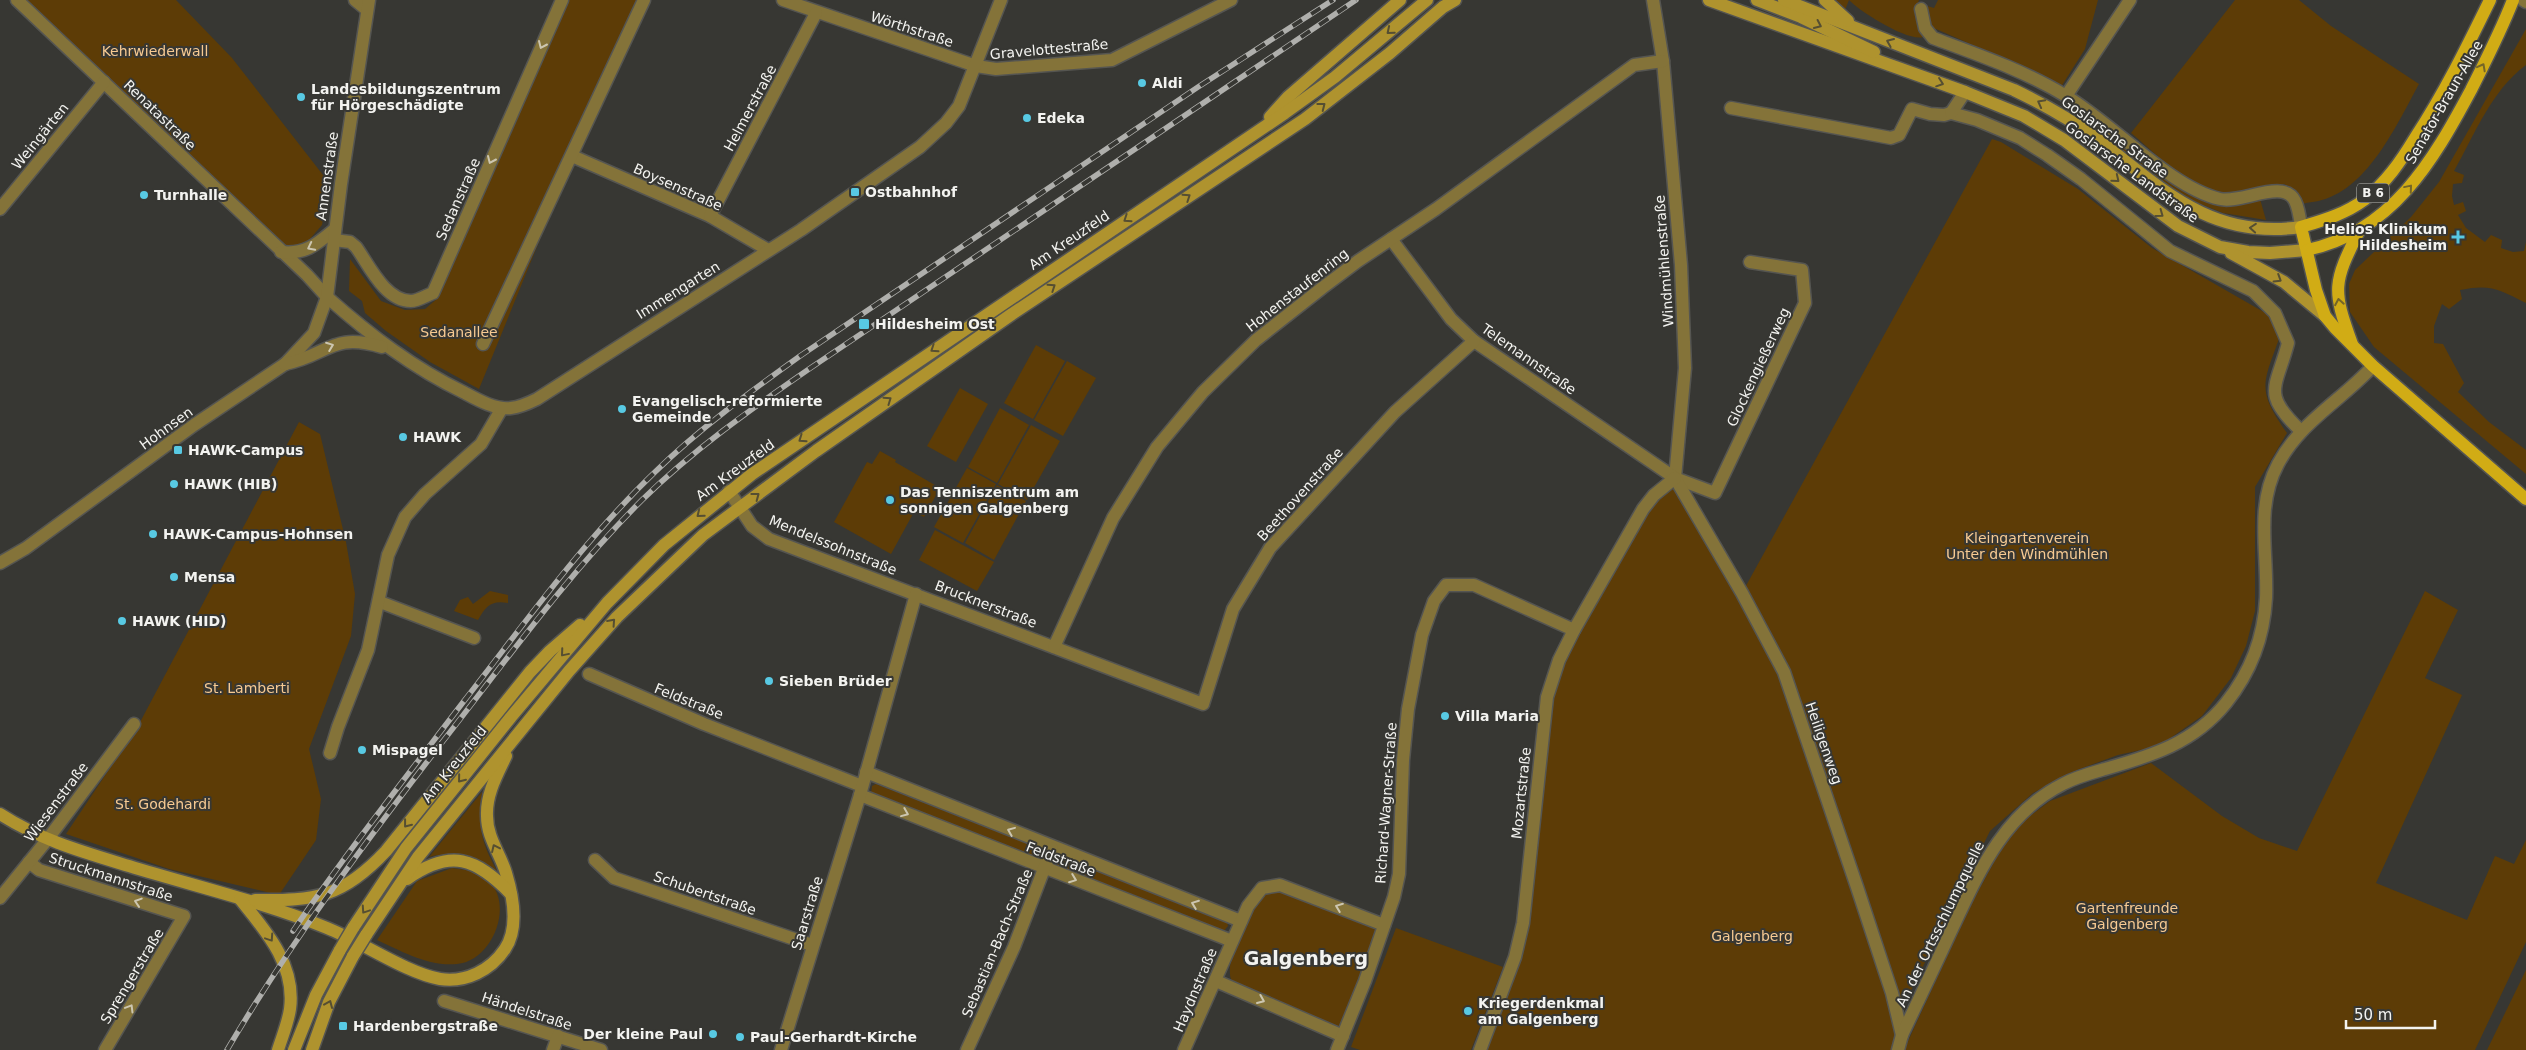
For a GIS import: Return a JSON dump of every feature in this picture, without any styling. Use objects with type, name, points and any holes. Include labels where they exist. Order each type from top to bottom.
[{"type":"main road","points":[[1254,133],[1288,97],[1400,0]]},
{"type":"main road","name":"Am Kreuzfeld","points":[[294,1050],[316,995],[340,950],[406,848],[607,603],[664,545],[730,490],[857,401],[1335,77],[1427,0]]},
{"type":"main road","points":[[312,1050],[329,1002],[353,956],[400,883],[513,740],[617,617],[703,535],[816,451],[1012,314],[1305,119],[1447,4],[1455,0]]},
{"type":"main road","name":"Goslarsche Landstraße","points":[[1709,0],[2000,105],[2044,127],[2088,157],[2178,226],[2220,247],[2255,252],[2308,250]]},
{"type":"main road","points":[[1757,0],[1801,17],[1858,44],[1880,55],[1894,67]]},
{"type":"main road","name":"Goslarsche Straße","points":[[1784,0],[2014,90],[2057,112],[2095,138],[2171,198],[2214,220],[2244,227],[2273,230],[2302,227]]},
{"type":"main road","points":[[1826,0],[1858,29]]},
{"type":"main road","name":"Senator-Braun-Allee","points":[[2302,227],[2334,218],[2350,209],[2364,200],[2389,176],[2442,95],[2465,54],[2490,0]]},
{"type":"main road","name":"Senator-Braun-Allee","points":[[2308,250],[2336,242],[2359,231],[2404,194],[2430,160],[2468,94],[2503,27],[2513,0]]},
{"type":"main road","name":"B 6","points":[[2302,227],[2316,290],[2325,316],[2372,366],[2526,499]]},
{"type":"main road","name":"B 6","points":[[2354,348],[2337,300],[2338,278],[2359,231]]},
{"type":"main road","points":[[2220,247],[2277,278],[2325,316]]},
{"type":"main road","points":[[240,899],[288,901],[314,898],[335,891],[368,870],[386,851],[530,672],[550,651],[607,603]]},
{"type":"main road","points":[[240,899],[327,928],[415,970],[440,979],[460,979],[474,976],[484,970],[506,948],[514,927],[511,894],[506,872],[490,839],[486,817],[487,800],[513,740]]},
{"type":"main road","name":"Struckmannstraße","points":[[0,814],[47,840],[240,899]]},
{"type":"main road","points":[[400,883],[431,864],[469,862],[486,871],[511,894]]},
{"type":"main road","points":[[240,899],[270,938],[288,974],[290,1009],[278,1050]]},
{"type":"street","name":"Renatastraße","points":[[18,0],[327,297],[389,349]]},
{"type":"street","points":[[355,0],[368,4]]},
{"type":"street","name":"Sedanstraße","points":[[334,235],[350,242],[386,289],[396,297],[409,301],[433,292],[562,0]]},
{"type":"street","points":[[483,344],[644,0]]},
{"type":"street","name":"Wörthstraße","points":[[783,0],[816,13],[976,66]]},
{"type":"street","name":"Immengarten","points":[[502,408],[512,408],[536,399],[801,230],[920,147],[955,112],[976,66],[1001,0]]},
{"type":"street","name":"Gravelottestraße","points":[[976,66],[996,70],[1112,60],[1231,0]]},
{"type":"street","name":"Windmühlenstraße","points":[[1653,0],[1663,61],[1681,265],[1685,368],[1675,478]]},
{"type":"street","points":[[2066,96],[2130,0]]},
{"type":"street","name":"Annenstraße","points":[[327,297],[334,235],[368,4]]},
{"type":"street","name":"Goslarsche Landstraße","points":[[1921,9],[1926,28],[1933,38],[2029,76],[2066,96],[2106,123],[2178,179],[2201,194],[2223,200],[2245,198],[2274,190],[2289,194],[2295,200],[2302,227]]},
{"type":"street","name":"Helmerstraße","points":[[710,216],[816,13]]},
{"type":"street","name":"Hohenstaufenring","points":[[1054,647],[1113,518],[1157,447],[1203,392],[1256,340],[1322,288],[1436,210],[1634,66],[1663,61]]},
{"type":"street","name":"Weingärten","points":[[0,209],[104,82]]},
{"type":"street","points":[[1731,108],[1883,138],[1899,135],[1912,108],[1944,116],[1951,113],[1965,92]]},
{"type":"street","points":[[1951,113],[1977,120],[2020,138],[2081,179],[2170,251],[2196,265],[2236,281],[2264,301],[2275,313],[2288,343],[2273,391],[2277,405],[2301,431]]},
{"type":"street","name":"Boysenstraße","points":[[572,156],[710,216],[768,250]]},
{"type":"street","points":[[281,252],[294,254],[310,249],[334,235]]},
{"type":"street","name":"Telemannstraße","points":[[1391,239],[1451,319],[1474,340],[1675,478]]},
{"type":"street","name":"Glockengießerweg","points":[[1675,478],[1715,494],[1805,303],[1802,270],[1750,262]]},
{"type":"street","name":"Hohnsen","points":[[0,564],[26,548],[194,425],[285,364],[314,333],[327,297]]},
{"type":"street","name":"Beethovenstraße","points":[[1203,704],[1233,609],[1270,548],[1395,412],[1474,340]]},
{"type":"street","points":[[285,364],[305,360],[324,347],[350,341],[362,341],[389,349],[439,381],[502,408],[481,444],[425,494],[405,517],[388,555],[380,602],[368,650],[330,753]]},
{"type":"street","name":"An der Ortsschlumpquelle","points":[[1898,1050],[1902,1035],[1988,855],[2016,818],[2045,794],[2064,783],[2155,754],[2187,739],[2226,704],[2241,682],[2256,654],[2264,625],[2266,583],[2263,514],[2268,489],[2278,464],[2301,431],[2348,392],[2372,366]]},
{"type":"street","name":"Mozartstraße","points":[[1480,1050],[1515,957],[1523,923],[1547,697],[1559,660],[1643,509],[1654,495],[1675,478]]},
{"type":"street","name":"Heiligenweg","points":[[1675,478],[1742,593],[1784,672],[1892,993],[1902,1035]]},
{"type":"street","name":"Mendelssohnstraße","points":[[730,490],[752,526],[769,538],[916,594]]},
{"type":"street","name":"Richard-Wagner-Straße","points":[[1337,1050],[1394,897],[1399,874],[1403,760],[1411,691],[1422,635],[1434,600],[1446,584],[1474,584],[1574,630]]},
{"type":"street","name":"Brucknerstraße","points":[[861,790],[916,594],[1203,704]]},
{"type":"street","points":[[380,602],[474,638]]},
{"type":"street","name":"Feldstraße","points":[[589,674],[1045,868],[1232,941]]},
{"type":"street","name":"Wiesenstraße","points":[[0,898],[47,840],[134,724]]},
{"type":"street","name":"Feldstraße","points":[[866,772],[1052,848],[1240,921]]},
{"type":"street","name":"Saarstraße","points":[[781,1050],[861,790]]},
{"type":"street","name":"Sebastian-Bach-Straße","points":[[967,1050],[1014,947],[1052,848]]},
{"type":"street","name":"Schubertstraße","points":[[595,860],[614,878],[812,945]]},
{"type":"street","name":"Struckmannstraße","points":[[29,862],[39,870],[184,916]]},
{"type":"street","points":[[1232,941],[1240,921],[1254,896],[1262,888],[1280,885],[1384,925]]},
{"type":"street","name":"Sprengerstraße","points":[[104,1050],[184,916]]},
{"type":"street","name":"Haydnstraße","points":[[1184,1050],[1232,941]]},
{"type":"street","points":[[1216,981],[1343,1036]]},
{"type":"street","name":"Händelstraße","points":[[444,1001],[601,1050]]},
{"type":"street","points":[[553,1050],[558,1036]]},
{"type":"green space","name":"Kehrwiederwall","points":[[25,0],[176,0],[232,58],[330,184],[322,225],[303,247],[286,246]]},
{"type":"green space","name":"Sedanallee","points":[[566,0],[642,0],[578,146],[479,389],[430,362],[386,331],[365,313],[362,301],[349,291],[350,259],[381,301],[405,310],[425,309],[438,298]]},
{"type":"green space","points":[[1835,0],[1849,0],[1845,10]]},
{"type":"green space","points":[[1849,0],[1919,0],[1918,3],[1934,8],[1938,0],[2098,0],[2085,49],[2061,87],[1998,56],[1936,29],[1923,37],[1907,35],[1873,18]]},
{"type":"green space","points":[[2235,0],[2299,0],[2331,26],[2419,84],[2380,152],[2354,182],[2339,193],[2322,200],[2302,204],[2297,191],[2284,184],[2239,194],[2211,192],[2174,170],[2131,133]]},
{"type":"green space","points":[[2526,29],[2526,65],[2503,87],[2485,114],[2454,171],[2464,175],[2462,183],[2453,184],[2452,196],[2454,205],[2463,202],[2466,211],[2458,215],[2466,228],[2485,242],[2491,235],[2502,240],[2501,248],[2513,252],[2524,251],[2526,242],[2526,303],[2494,289],[2471,288],[2460,290],[2462,299],[2449,309],[2442,304],[2434,326],[2434,343],[2443,344],[2464,383],[2458,392],[2489,422],[2526,450],[2526,474],[2374,347],[2350,312],[2349,284],[2355,270],[2411,217],[2439,182]]},
{"type":"green space","name":"Kleingartenverein Unter den Windmühlen","points":[[1992,139],[2001,142],[2078,189],[2152,248],[2269,315],[2280,336],[2270,365],[2266,386],[2270,406],[2287,433],[2255,487],[2255,611],[2246,646],[2231,678],[2202,716],[2159,746],[2118,755],[2077,770],[2033,793],[1990,831],[1899,1015],[1894,1050],[1480,1050],[1515,957],[1539,756],[1559,660],[1643,509],[1675,478],[1742,593]]},
{"type":"green space","points":[[2118,142],[2176,186],[2260,199],[2266,220],[2223,213],[2188,199],[2115,145]]},
{"type":"green space","points":[[1036,345],[1065,361],[1033,419],[1004,403]]},
{"type":"green space","points":[[1067,361],[1096,378],[1063,436],[1034,420]]},
{"type":"green space","points":[[960,388],[988,404],[956,462],[927,446]]},
{"type":"green space","points":[[1000,408],[1029,425],[997,483],[968,467]]},
{"type":"green space","name":"St. Lamberti","points":[[299,422],[320,434],[346,542],[355,594],[351,636],[309,749],[321,799],[316,840],[279,895],[169,869],[66,834],[138,726]]},
{"type":"green space","points":[[1031,425],[1060,441],[1027,500],[998,484]]},
{"type":"green space","name":"Das Tenniszentrum am sonnigen Galgenberg","points":[[880,451],[940,488],[924,517],[914,512],[891,554],[834,522],[867,462],[872,464]]},
{"type":"green space","points":[[967,468],[996,484],[963,543],[934,527]]},
{"type":"green space","points":[[997,485],[1026,501],[994,560],[965,543]]},
{"type":"green space","points":[[935,530],[994,562],[977,591],[919,560]]},
{"type":"green space","points":[[490,591],[508,595],[508,603],[493,603],[478,620],[454,611],[460,600],[468,597],[473,604]]},
{"type":"green space","name":"Gartenfreunde Galgenberg","points":[[2425,591],[2458,610],[2425,678],[2462,695],[2376,883],[2467,920],[2495,856],[2514,864],[2526,840],[2526,942],[2475,1050],[1904,1050],[1967,912],[2004,843],[2026,819],[2050,801],[2151,763],[2222,816],[2259,838],[2297,851]]},
{"type":"green space","points":[[876,784],[1227,922],[1228,926],[1223,932],[871,794],[872,786]]},
{"type":"green space","points":[[482,792],[480,817],[482,835],[488,853],[499,875],[482,864],[466,857],[439,855],[429,857]]},
{"type":"green space","points":[[452,868],[467,870],[480,875],[488,880],[496,891],[499,903],[499,917],[496,930],[489,943],[480,953],[469,961],[457,964],[436,963],[405,953],[377,940],[417,881]]},
{"type":"green space","points":[[1281,891],[1374,928],[1378,935],[1344,1024],[1338,1027],[1237,987],[1231,979],[1230,964],[1236,943],[1247,921],[1264,894]]},
{"type":"green space","points":[[1396,928],[1503,967],[1471,1050],[1360,1050],[1351,1047]]},
{"type":"green space","points":[[2526,970],[2526,1050],[2487,1050]]},
{"type":"railway","points":[[293,931],[334,872],[555,583],[603,526],[672,456],[726,411],[800,356],[1198,87],[1333,0]]},
{"type":"railway","points":[[227,1050],[276,971],[329,894],[440,745],[588,558],[661,482],[723,431],[787,384],[1356,0]]},
{"type":"place","name":"Aldi","points":[[1142,83]]},
{"type":"place","name":"Landesbildungszentrum für Hörgeschädigte","points":[[301,97]]},
{"type":"place","name":"Edeka","points":[[1027,118]]},
{"type":"place","name":"Ostbahnhof","points":[[855,192]]},
{"type":"place","name":"Turnhalle","points":[[144,195]]},
{"type":"place","name":"Helios Klinikum Hildesheim","points":[[2458,237]]},
{"type":"place","name":"Hildesheim Ost","points":[[864,324]]},
{"type":"place","name":"Evangelisch-reformierte Gemeinde","points":[[622,409]]},
{"type":"place","name":"HAWK","points":[[403,437]]},
{"type":"place","name":"HAWK-Campus","points":[[178,450]]},
{"type":"place","name":"HAWK (HIB)","points":[[174,484]]},
{"type":"place","name":"Das Tenniszentrum am sonnigen Galgenberg","points":[[890,500]]},
{"type":"place","name":"HAWK-Campus-Hohnsen","points":[[153,534]]},
{"type":"place","name":"Mensa","points":[[174,577]]},
{"type":"place","name":"HAWK (HID)","points":[[122,621]]},
{"type":"place","name":"Sieben Brüder","points":[[769,681]]},
{"type":"place","name":"Villa Maria","points":[[1445,716]]},
{"type":"place","name":"Mispagel","points":[[362,750]]},
{"type":"place","name":"Kriegerdenkmal am Galgenberg","points":[[1468,1011]]},
{"type":"place","name":"Hardenbergstraße","points":[[343,1026]]},
{"type":"place","name":"Der kleine Paul","points":[[713,1034]]},
{"type":"place","name":"Paul-Gerhardt-Kirche","points":[[740,1037]]},
{"type":"district","name":"Galgenberg","points":[[1306,958]]},
{"type":"park label","name":"St. Godehardi","points":[[163,804]]}]
